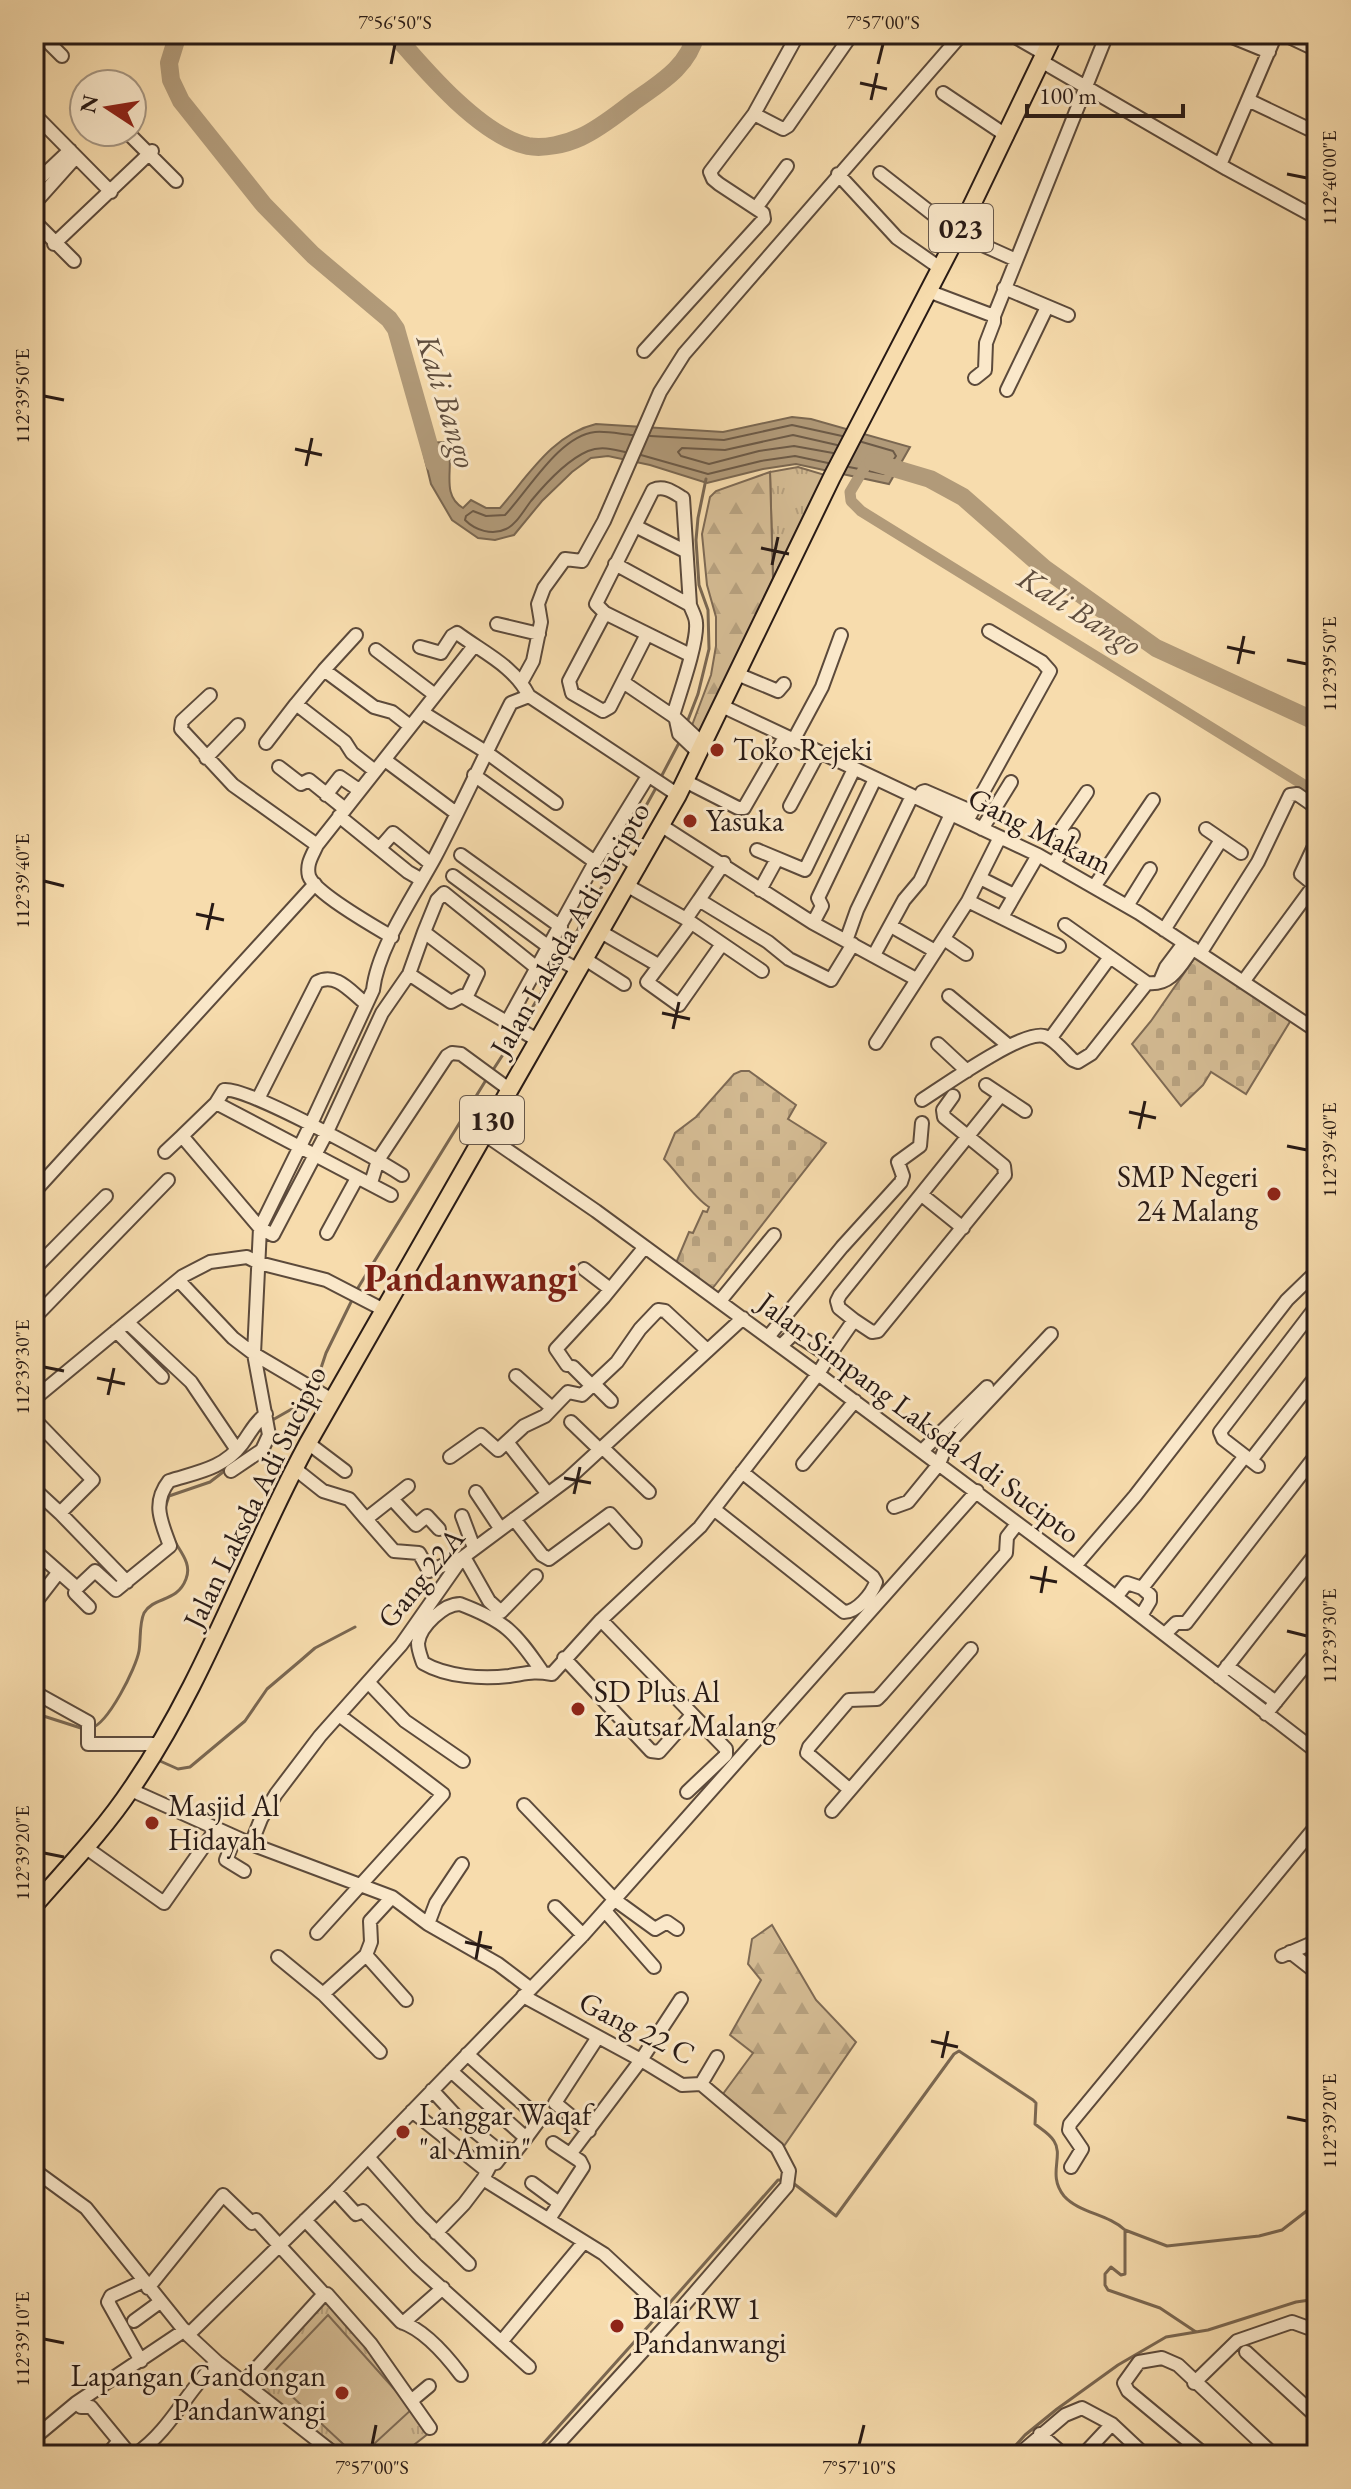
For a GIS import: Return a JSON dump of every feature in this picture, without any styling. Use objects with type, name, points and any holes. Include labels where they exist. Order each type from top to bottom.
[{"type":"main road","name":"023","points":[[861,417],[958,234],[1054,34]]},
{"type":"main road","name":"Jalan Laksda Adi Sucipto","points":[[37,1898],[85,1847],[131,1790],[159,1744],[212,1646],[261,1533],[308,1443],[320,1393],[384,1310],[539,1041],[578,965],[601,932],[662,826],[666,784],[687,734],[722,706],[861,417]]},
{"type":"street","points":[[40,34],[62,56]]},
{"type":"street","points":[[644,351],[764,219],[756,208],[719,184],[710,174],[754,114],[798,34]]},
{"type":"street","points":[[754,114],[778,129],[788,126],[852,34]]},
{"type":"street","points":[[522,681],[533,661],[541,622],[538,604],[544,588],[565,559],[582,561],[629,467],[660,392],[684,354],[962,34]]},
{"type":"street","points":[[1010,34],[1086,86],[1317,218]]},
{"type":"street","points":[[975,378],[985,370],[986,343],[1004,288],[1107,34]]},
{"type":"street","points":[[1225,34],[1269,52]]},
{"type":"street","points":[[1220,165],[1276,34]]},
{"type":"street","points":[[1283,34],[1316,48]]},
{"type":"street","points":[[943,93],[1007,136]]},
{"type":"street","points":[[1248,100],[1315,132]]},
{"type":"street","points":[[34,114],[111,192]]},
{"type":"street","points":[[145,148],[176,181]]},
{"type":"street","points":[[34,184],[73,153]]},
{"type":"street","points":[[34,204],[73,153]]},
{"type":"street","points":[[54,244],[151,153]]},
{"type":"street","points":[[756,208],[787,166]]},
{"type":"street","points":[[880,173],[958,234],[1016,260]]},
{"type":"street","points":[[838,174],[897,238],[940,268]]},
{"type":"street","points":[[34,221],[74,261]]},
{"type":"street","points":[[1004,288],[1068,315]]},
{"type":"street","points":[[928,291],[994,316]]},
{"type":"street","points":[[1007,390],[1047,307]]},
{"type":"street","points":[[687,734],[690,655],[697,621],[690,605],[683,498],[663,487],[653,490],[596,599],[598,608],[605,613],[690,655]]},
{"type":"street","points":[[635,526],[685,551]]},
{"type":"street","points":[[615,564],[690,605]]},
{"type":"street","points":[[605,613],[569,681],[572,693],[603,711],[610,707],[647,634]]},
{"type":"street","points":[[497,624],[539,634]]},
{"type":"street","points":[[699,900],[768,942],[787,958],[828,980],[834,978],[850,942],[857,910],[915,798],[925,791],[969,816],[1050,671],[1042,662],[989,631]]},
{"type":"street","points":[[420,647],[441,653],[457,633],[507,666],[522,681],[529,696],[666,784],[738,808],[746,807],[822,687],[841,635]]},
{"type":"street","points":[[266,743],[356,635]]},
{"type":"street","points":[[392,937],[315,884],[310,878],[308,862],[317,845],[359,790],[474,646]]},
{"type":"street","points":[[376,650],[435,695]]},
{"type":"street","points":[[324,670],[374,707],[392,712],[410,726]]},
{"type":"street","points":[[737,674],[778,691],[784,684]]},
{"type":"street","points":[[623,682],[687,734]]},
{"type":"street","points":[[210,695],[180,727],[233,785],[317,845]]},
{"type":"street","points":[[231,1471],[267,1444],[267,1419],[254,1354],[260,1228],[373,990],[375,976],[392,937],[511,703],[529,696]]},
{"type":"street","points":[[296,704],[345,742],[352,753],[375,771]]},
{"type":"street","name":"Gang Makam","points":[[722,706],[915,798],[951,814],[969,816],[982,829],[1038,855],[1127,906],[1317,1031]]},
{"type":"street","points":[[422,712],[486,752],[556,803]]},
{"type":"street","points":[[206,758],[238,725]]},
{"type":"street","points":[[790,806],[819,752]]},
{"type":"street","points":[[385,760],[456,813]]},
{"type":"street","points":[[279,767],[301,784],[309,780],[380,848],[422,880]]},
{"type":"street","points":[[757,850],[805,870],[854,769]]},
{"type":"street","points":[[474,775],[595,862]]},
{"type":"street","points":[[326,795],[340,777],[359,790]]},
{"type":"street","points":[[813,923],[822,906],[818,898],[822,888],[875,779]]},
{"type":"street","points":[[982,829],[1011,782]]},
{"type":"street","points":[[514,1026],[538,969],[550,952],[595,862],[616,851],[666,784]]},
{"type":"street","points":[[1053,864],[1070,839],[1061,830],[1087,792]]},
{"type":"street","points":[[1065,925],[1110,957],[1154,982],[1169,980],[1258,862],[1290,795],[1297,794],[1317,808]]},
{"type":"street","points":[[1094,887],[1153,800]]},
{"type":"street","points":[[874,955],[904,900],[920,881],[951,814]]},
{"type":"street","points":[[662,826],[813,923],[916,979]]},
{"type":"street","points":[[1206,829],[1241,853]]},
{"type":"street","points":[[380,848],[393,833],[431,864]]},
{"type":"street","points":[[876,1043],[968,901],[1000,837]]},
{"type":"street","points":[[1164,930],[1221,840]]},
{"type":"street","points":[[1243,982],[1312,888],[1311,882],[1301,874],[1317,840]]},
{"type":"street","points":[[616,851],[639,867]]},
{"type":"street","points":[[461,855],[561,927]]},
{"type":"street","points":[[1002,917],[1038,855]]},
{"type":"street","points":[[760,890],[777,859]]},
{"type":"street","points":[[647,982],[724,863]]},
{"type":"street","points":[[1127,906],[1150,869]]},
{"type":"street","points":[[453,876],[550,952],[624,984]]},
{"type":"street","points":[[980,878],[1014,895]]},
{"type":"street","points":[[34,1192],[315,884]]},
{"type":"street","points":[[628,886],[688,921],[762,971]]},
{"type":"street","points":[[182,1136],[260,1228],[270,1235],[276,1232],[316,1154],[390,998],[398,992],[409,974],[437,900],[444,893],[538,969]]},
{"type":"street","points":[[968,901],[1059,946]]},
{"type":"street","points":[[891,926],[935,951]]},
{"type":"street","points":[[424,932],[478,973],[466,998]]},
{"type":"street","points":[[601,932],[658,965]]},
{"type":"street","points":[[944,939],[966,954]]},
{"type":"street","points":[[634,973],[680,1006],[722,944]]},
{"type":"street","points":[[1050,1039],[1110,957]]},
{"type":"street","points":[[409,974],[451,1002],[460,995],[539,1041]]},
{"type":"street","points":[[258,1099],[317,982],[327,977],[334,978],[365,1003]]},
{"type":"street","points":[[922,1100],[1009,1046],[1033,1036],[1050,1039],[1076,1062],[1083,1061],[1154,982]]},
{"type":"street","points":[[373,990],[389,994],[390,998]]},
{"type":"street","points":[[949,996],[1009,1046]]},
{"type":"street","points":[[938,1044],[967,1071]]},
{"type":"street","points":[[371,1183],[378,1160],[447,1056],[461,1054],[510,1090]]},
{"type":"street","points":[[986,1085],[1025,1111]]},
{"type":"street","points":[[165,1152],[216,1103],[224,1090],[230,1089],[258,1099],[402,1175]]},
{"type":"street","points":[[953,1096],[943,1110],[944,1115],[967,1136],[1004,1166],[1006,1172],[880,1330],[872,1332],[839,1308],[839,1298],[967,1136],[1001,1095]]},
{"type":"street","points":[[216,1103],[391,1195]]},
{"type":"street","points":[[768,1337],[842,1247],[901,1182],[903,1176],[898,1162],[920,1146],[922,1123]]},
{"type":"street","name":"Jalan Simpang Laksda Adi Sucipto","points":[[484,1134],[720,1301],[977,1491],[1266,1714],[1315,1746]]},
{"type":"street","points":[[327,1233],[357,1178]]},
{"type":"street","points":[[34,1318],[168,1180]]},
{"type":"street","points":[[922,1195],[963,1228]]},
{"type":"street","points":[[34,1269],[106,1196]]},
{"type":"street","points":[[720,1301],[774,1235]]},
{"type":"street","points":[[611,1401],[570,1366],[556,1349],[644,1248]]},
{"type":"street","points":[[34,1399],[183,1276],[210,1262],[247,1257],[259,1263],[307,1274],[347,1290],[384,1310]]},
{"type":"street","points":[[584,1269],[610,1289]]},
{"type":"street","points":[[1075,1566],[1144,1484],[1287,1300],[1317,1271]]},
{"type":"street","points":[[183,1285],[224,1329],[254,1354],[320,1393]]},
{"type":"street","points":[[450,1457],[481,1435],[498,1450],[524,1426],[545,1416],[569,1391],[580,1396],[617,1362],[642,1327],[660,1309],[707,1350]]},
{"type":"street","points":[[1251,1461],[1222,1438],[1221,1429],[1312,1312],[1317,1310]]},
{"type":"street","name":"Gang 22A","points":[[251,1844],[276,1794],[320,1736],[416,1625],[467,1554],[548,1494],[743,1318]]},
{"type":"street","points":[[541,1670],[518,1636],[506,1626],[460,1604],[452,1604],[436,1616],[422,1632],[418,1642],[423,1663],[448,1674],[505,1676],[541,1670],[552,1674],[601,1620],[691,1537],[715,1510],[818,1374],[854,1320]]},
{"type":"street","points":[[127,1322],[191,1382],[237,1450]]},
{"type":"street","points":[[116,1331],[162,1377]]},
{"type":"street","points":[[781,1346],[794,1333],[829,1356]]},
{"type":"street","points":[[894,1507],[908,1502],[939,1464],[946,1446],[1051,1334]]},
{"type":"street","points":[[1142,1588],[1251,1461],[1317,1375]]},
{"type":"street","points":[[516,1376],[552,1408]]},
{"type":"street","points":[[922,1451],[987,1387]]},
{"type":"street","points":[[803,1464],[855,1401]]},
{"type":"street","points":[[34,1419],[98,1476],[60,1513]]},
{"type":"street","points":[[89,1607],[75,1593],[95,1571],[116,1590],[170,1546],[158,1512],[165,1485],[169,1481],[208,1471],[237,1450],[251,1428],[267,1419]]},
{"type":"street","points":[[571,1422],[649,1492]]},
{"type":"street","points":[[507,1442],[548,1494]]},
{"type":"street","points":[[308,1443],[345,1471]]},
{"type":"street","points":[[1186,1623],[1317,1454]]},
{"type":"street","points":[[294,1468],[323,1491],[349,1499],[394,1551],[419,1553],[429,1571],[467,1554]]},
{"type":"street","points":[[715,1510],[844,1612],[854,1610],[873,1589],[876,1582],[873,1577],[742,1472]]},
{"type":"street","points":[[366,1519],[408,1486]]},
{"type":"street","points":[[34,1489],[127,1582]]},
{"type":"street","points":[[34,2438],[76,2403],[186,2332],[335,2191],[583,1935],[977,1491]]},
{"type":"street","points":[[476,1492],[500,1528]]},
{"type":"street","points":[[392,1499],[416,1525],[427,1516],[439,1529]]},
{"type":"street","points":[[514,1519],[542,1555],[549,1559],[610,1514],[635,1542]]},
{"type":"street","points":[[462,1516],[467,1554],[489,1601],[499,1612],[504,1612],[536,1576]]},
{"type":"street","points":[[850,1790],[807,1753],[809,1747],[849,1700],[877,1699],[882,1694],[1006,1553],[1007,1537],[1017,1524]]},
{"type":"street","points":[[34,1550],[77,1588]]},
{"type":"street","points":[[1219,1677],[1317,1552]]},
{"type":"street","points":[[34,1604],[58,1573]]},
{"type":"street","points":[[1116,1597],[1127,1583],[1142,1588],[1150,1595],[1150,1601],[1141,1616]]},
{"type":"street","points":[[601,1620],[727,1752],[687,1792]]},
{"type":"street","points":[[1165,1634],[1176,1623],[1186,1623]]},
{"type":"street","points":[[1178,1645],[1188,1632],[1186,1623]]},
{"type":"street","points":[[832,1811],[971,1649]]},
{"type":"street","points":[[1266,1714],[1317,1651]]},
{"type":"street","points":[[564,1658],[651,1751],[659,1752],[692,1715]]},
{"type":"street","points":[[1227,1666],[1280,1697]]},
{"type":"street","points":[[368,1682],[405,1721],[463,1761]]},
{"type":"street","points":[[34,1692],[88,1728],[88,1744],[159,1744]]},
{"type":"street","points":[[317,1933],[443,1794],[339,1715]]},
{"type":"street","name":"Gang 22 C","points":[[131,1790],[251,1844],[392,1897],[428,1924],[498,1964],[527,1992],[682,2085],[701,2084],[717,2057]]},
{"type":"street","points":[[524,1805],[615,1900],[655,1929],[667,1922],[677,1929]]},
{"type":"street","points":[[1071,2167],[1082,2149],[1069,2130],[1070,2124],[1317,1825]]},
{"type":"street","points":[[85,1847],[164,1903],[216,1829]]},
{"type":"street","points":[[235,1837],[226,1860],[244,1871]]},
{"type":"street","points":[[428,1924],[436,1903],[462,1864]]},
{"type":"street","points":[[323,1994],[366,1955],[371,1942],[370,1921],[392,1897]]},
{"type":"street","points":[[555,1907],[583,1935]]},
{"type":"street","points":[[605,1911],[654,1967]]},
{"type":"street","points":[[1317,1941],[1286,1954],[1317,1973]]},
{"type":"street","points":[[366,1955],[406,2000]]},
{"type":"street","points":[[278,1957],[323,1994],[380,2052]]},
{"type":"street","points":[[571,2153],[641,2060],[681,1999]]},
{"type":"street","points":[[589,2131],[555,2103],[598,2037]]},
{"type":"street","points":[[436,2233],[464,2204],[507,2149],[515,2152],[540,2119],[467,2054]]},
{"type":"street","points":[[451,2071],[526,2138]]},
{"type":"street","points":[[548,2455],[667,2312],[788,2180],[777,2148],[769,2139],[701,2084]]},
{"type":"street","points":[[432,2090],[457,2117],[503,2154]]},
{"type":"street","points":[[412,2111],[485,2175],[604,2254],[667,2312]]},
{"type":"street","points":[[549,2219],[583,2167],[571,2153],[553,2143]]},
{"type":"street","points":[[368,2157],[436,2233],[469,2264]]},
{"type":"street","points":[[34,2170],[86,2208],[160,2302],[217,2362],[336,2455]]},
{"type":"street","points":[[532,2183],[559,2203]]},
{"type":"street","points":[[335,2191],[356,2214],[362,2211],[406,2256],[529,2367]]},
{"type":"street","points":[[141,2361],[108,2302],[111,2296],[146,2284],[223,2195],[252,2223],[256,2220],[324,2294],[330,2295],[371,2344],[430,2428]]},
{"type":"street","points":[[305,2220],[403,2323],[411,2325],[447,2357],[461,2375]]},
{"type":"street","points":[[501,2342],[584,2242]]},
{"type":"street","points":[[403,2323],[443,2288]]},
{"type":"street","points":[[243,2383],[324,2294]]},
{"type":"street","points":[[134,2321],[160,2302]]},
{"type":"street","points":[[1194,2383],[1237,2341],[1292,2322],[1316,2330]]},
{"type":"street","points":[[1246,2352],[1317,2417]]},
{"type":"street","points":[[1205,2455],[1128,2391],[1124,2383],[1139,2362],[1162,2358],[1178,2365],[1274,2455]]},
{"type":"street","points":[[76,2403],[81,2407],[91,2407],[130,2453],[142,2453],[217,2362]]},
{"type":"street","points":[[411,2401],[429,2386]]},
{"type":"street","points":[[1018,2455],[1065,2415],[1082,2408],[1112,2424],[1145,2455]]},
{"type":"street","points":[[1083,2455],[1112,2424]]},
{"type":"street","points":[[1040,2434],[1064,2455]]},
{"type":"street","points":[[107,2455],[119,2441]]},
{"type":"green space","points":[[798,467],[825,475],[773,579],[770,472]]},
{"type":"green space","points":[[770,472],[773,579],[699,736],[691,728],[711,675],[716,646],[716,617],[707,585],[702,534],[710,497],[716,491]]},
{"type":"green space","points":[[1196,956],[1291,1020],[1246,1094],[1211,1072],[1203,1085],[1181,1106],[1132,1044]]},
{"type":"green space","points":[[749,1071],[796,1105],[788,1119],[826,1143],[712,1289],[676,1263],[689,1232],[693,1233],[703,1211],[707,1212],[709,1207],[664,1159],[675,1133],[696,1117],[734,1074]]},
{"type":"green space","points":[[772,1925],[816,2000],[856,2042],[784,2146],[720,2098],[753,2053],[730,2035],[761,1980],[748,1964],[752,1939]]},
{"type":"green space","name":"Lapangan Gandongan Pandanwangi","points":[[327,2300],[331,2300],[429,2433],[401,2455],[348,2455],[252,2384]]},
{"type":"green space","name":"Lapangan Gandongan Pandanwangi","points":[[328,2315],[412,2409],[362,2455],[355,2455],[270,2376]]},
{"type":"water","points":[[792,417],[811,419],[910,447],[889,484],[796,464],[707,483],[650,465],[608,456],[591,458],[542,501],[514,535],[495,540],[478,538],[452,520],[431,484],[421,443],[447,442],[450,487],[456,502],[463,508],[471,500],[486,508],[500,508],[554,447],[581,429],[596,424],[723,432]]},
{"type":"waterway","name":"Kali Bango","points":[[178,34],[169,63],[171,80],[181,101],[264,205],[313,255],[389,319],[396,329],[434,463]]},
{"type":"waterway","name":"Kali Bango","points":[[394,34],[473,116],[510,140],[541,147],[575,140],[614,117],[679,66],[696,34]]},
{"type":"waterway","name":"Kali Bango","points":[[873,462],[930,479],[963,497],[1044,568],[1156,648],[1317,722]]},
{"type":"waterway","name":"Kali Bango","points":[[866,465],[850,492],[851,501],[861,511],[1317,793]]},
{"type":"waterway","points":[[686,725],[698,694],[709,649],[708,610],[699,585],[696,540],[706,479]]},
{"type":"waterway","points":[[660,779],[681,739]]},
{"type":"waterway","points":[[622,849],[657,786]]},
{"type":"waterway","points":[[562,958],[619,856]]},
{"type":"waterway","points":[[521,1026],[559,964]]},
{"type":"waterway","points":[[491,1073],[517,1033]]},
{"type":"waterway","points":[[356,1291],[486,1080]]},
{"type":"waterway","points":[[315,1386],[326,1353],[353,1298]]},
{"type":"waterway","points":[[269,1422],[312,1393]]},
{"type":"waterway","points":[[164,1511],[169,1496],[210,1482],[227,1469]]},
{"type":"waterway","points":[[91,1728],[113,1706],[133,1670],[144,1613],[177,1592],[186,1579],[187,1563],[174,1540]]},
{"type":"waterway","points":[[160,1761],[178,1769],[190,1767],[245,1721],[267,1689],[315,1648],[355,1627]]},
{"type":"waterway","points":[[34,1713],[84,1729]]},
{"type":"waterway","points":[[793,2183],[836,2216],[959,2051],[1036,2103],[1035,2124],[1050,2136],[1057,2147],[1057,2181],[1064,2196],[1077,2206],[1125,2230],[1125,2274],[1121,2275],[1111,2267],[1105,2274],[1108,2290],[1160,2308],[1196,2332]]},
{"type":"waterway","points":[[666,2307],[778,2180],[786,2180]]},
{"type":"waterway","points":[[1125,2230],[1167,2246],[1259,2236],[1282,2230],[1317,2203]]},
{"type":"waterway","points":[[1007,2455],[1025,2435],[1057,2409],[1118,2365],[1166,2337],[1208,2330],[1296,2302],[1317,2299]]},
{"type":"waterway","points":[[533,2455],[661,2312]]},
{"type":"place","name":"Toko Rejeki","points":[[717,750]]},
{"type":"place","name":"Yasuka","points":[[690,821]]},
{"type":"place","name":"SMP Negeri 24 Malang","points":[[1274,1194]]},
{"type":"place","name":"SD Plus Al Kautsar Malang","points":[[578,1709]]},
{"type":"place","name":"Masjid Al Hidayah","points":[[152,1823]]},
{"type":"place","name":"Langgar Waqaf \"al Amin\"","points":[[403,2132]]},
{"type":"place","name":"Balai RW 1 Pandanwangi","points":[[617,2326]]},
{"type":"place","name":"Lapangan Gandongan Pandanwangi","points":[[342,2393]]},
{"type":"district","name":"Pandanwangi","points":[[471,1278]]}]
